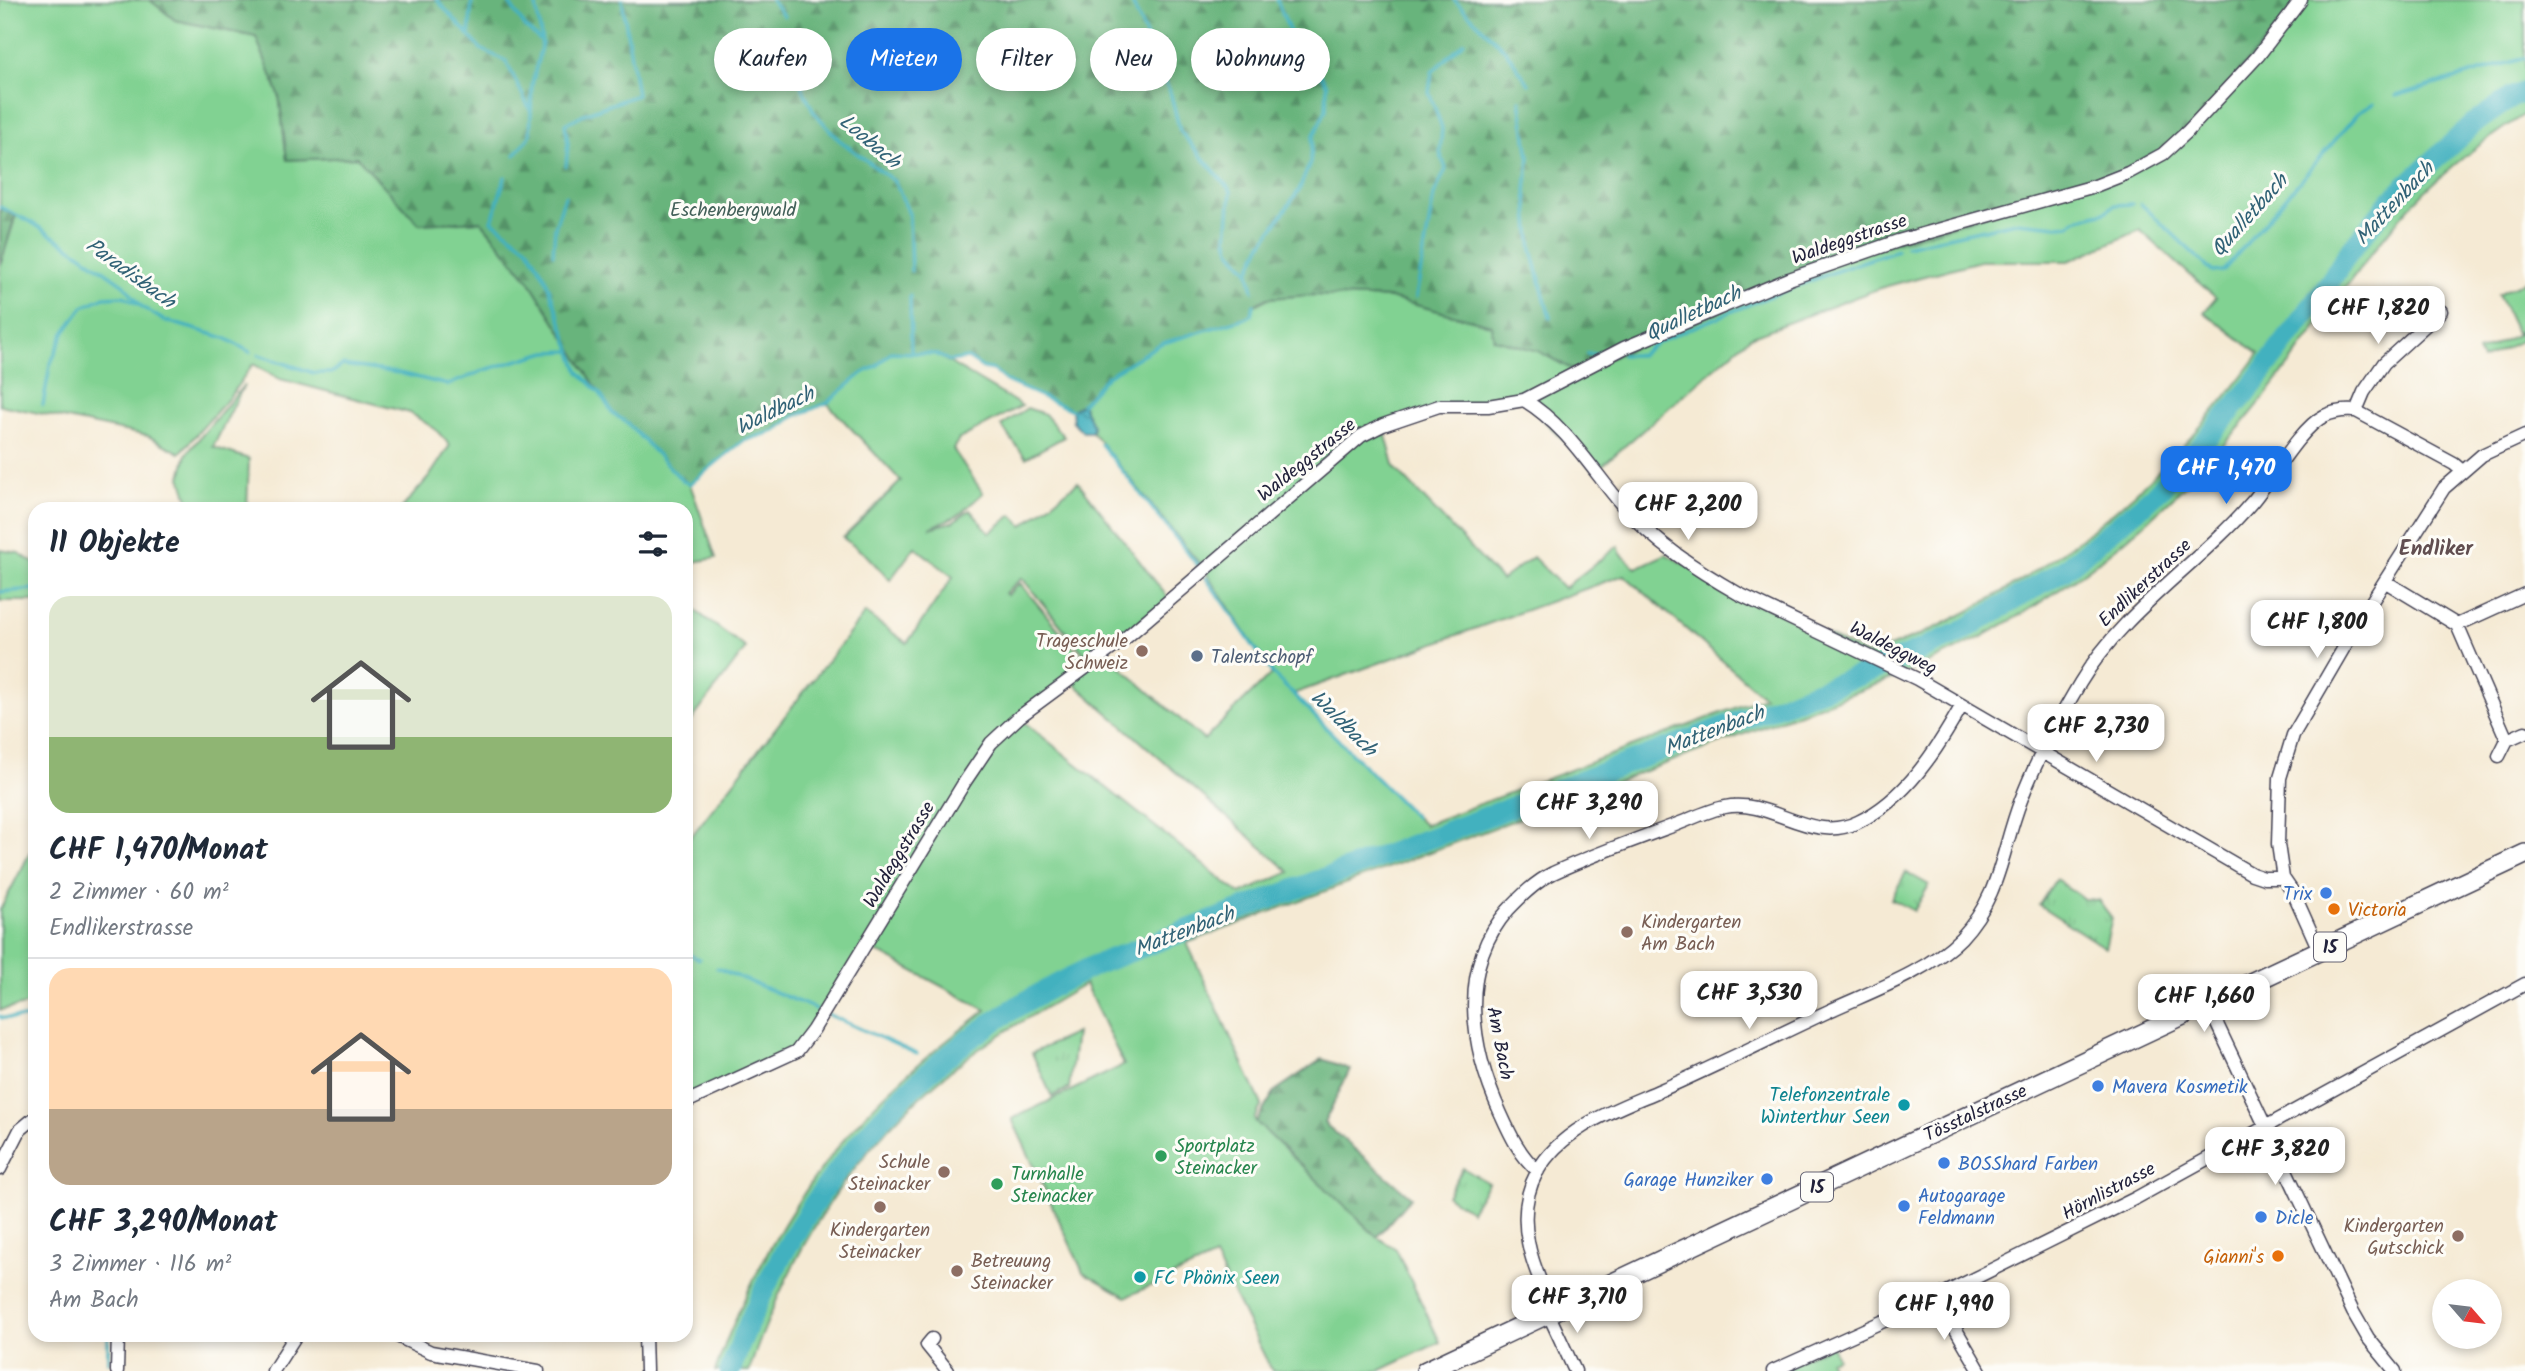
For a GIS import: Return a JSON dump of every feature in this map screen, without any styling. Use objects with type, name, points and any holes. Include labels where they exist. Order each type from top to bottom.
[{"type":"main road","name":"Tösstalstrasse","points":[[1426,1371],[2525,854]]},
{"type":"street","name":"Waldeggstrasse","points":[[693,1098],[797,1052],[991,743],[1019,718],[1122,641],[1335,457],[1368,432],[1439,406],[1488,406],[1524,400],[1623,348],[1789,279],[1898,241],[2095,186],[2139,168],[2163,154],[2187,132],[2258,55],[2301,0]]},
{"type":"street","points":[[2441,311],[2384,363],[2364,392],[2356,411],[2461,470]]},
{"type":"street","name":"Waldeggweg","points":[[1524,400],[1558,424],[1644,528],[1672,551],[1739,594],[1877,660],[1962,705],[2252,874],[2264,878],[2283,878]]},
{"type":"street","name":"Endlikerstrasse","points":[[1551,1312],[1529,1249],[1526,1218],[1528,1194],[1538,1171],[1559,1144],[1585,1125],[1897,979],[1933,960],[1954,945],[1986,904],[2000,874],[2019,804],[2031,775],[2081,682],[2103,648],[2122,626],[2253,501],[2311,426],[2323,416],[2342,410],[2356,411]]},
{"type":"street","points":[[2320,952],[2283,878],[2277,820],[2280,778],[2300,721],[2444,488],[2482,454],[2525,435]]},
{"type":"street","points":[[2386,582],[2457,625],[2507,740]]},
{"type":"street","points":[[2457,625],[2525,594]]},
{"type":"street","name":"Am Bach","points":[[1538,1171],[1527,1162],[1491,1092],[1477,1038],[1473,1008],[1481,952],[1497,922],[1522,894],[1550,874],[1725,807],[1758,808],[1808,827],[1834,827],[1855,823],[1879,810],[1911,779],[1943,740],[1962,705]]},
{"type":"street","points":[[2499,756],[2507,740],[2525,732]]},
{"type":"street","name":"Hörnlistrasse","points":[[1773,1371],[1937,1297],[2124,1204],[2525,984]]},
{"type":"street","points":[[2208,1005],[2353,1312],[2368,1338],[2395,1371]]},
{"type":"street","points":[[0,1168],[20,1130],[28,1123]]},
{"type":"street","points":[[1937,1297],[1980,1371]]},
{"type":"street","points":[[1551,1312],[1575,1371]]},
{"type":"street","points":[[932,1339],[927,1345],[948,1371]]},
{"type":"street","points":[[117,1371],[118,1342]]},
{"type":"street","points":[[273,1371],[292,1342]]},
{"type":"street","points":[[409,1342],[431,1352],[538,1371]]},
{"type":"street","points":[[645,1342],[646,1371]]},
{"type":"green space","points":[[0,0],[150,0],[175,20],[256,37],[279,95],[287,160],[358,157],[419,224],[481,221],[528,279],[613,414],[625,421],[683,481],[690,484],[716,558],[693,564],[693,502],[407,502],[429,477],[450,445],[435,429],[410,413],[280,379],[253,364],[228,399],[180,453],[148,436],[0,405],[0,266],[16,216],[0,208]]},
{"type":"green space","name":"Eschenbergwald","points":[[150,0],[2301,0],[2187,132],[2139,168],[1846,258],[1577,372],[1538,351],[1494,339],[1491,325],[1390,298],[1312,295],[1268,298],[1254,305],[1252,314],[1245,318],[1160,344],[1107,376],[1082,404],[1072,410],[1006,381],[993,370],[983,368],[968,358],[950,361],[935,354],[891,352],[877,366],[863,373],[827,403],[793,417],[775,431],[743,441],[690,484],[683,481],[625,421],[613,414],[528,279],[481,221],[419,224],[357,157],[287,160],[279,95],[256,37],[175,20]]},
{"type":"green space","points":[[2301,0],[2525,0],[2525,114],[2458,162],[2427,189],[2359,268],[2285,371],[2217,453],[2125,540],[2058,591],[1985,635],[1904,674],[1187,943],[1262,1105],[1254,1119],[1377,1237],[1396,1249],[1440,1342],[1379,1371],[1272,1371],[1215,1257],[1126,1297],[1083,1272],[1012,1119],[1124,1065],[1085,984],[970,1055],[919,1098],[886,1132],[829,1204],[805,1243],[765,1326],[749,1371],[715,1371],[742,1304],[775,1240],[835,1151],[888,1092],[986,1010],[865,945],[797,1051],[693,1099],[693,834],[865,613],[907,643],[953,577],[915,547],[890,580],[866,555],[843,538],[901,481],[827,403],[863,373],[877,366],[891,352],[935,354],[1022,406],[959,439],[953,449],[983,493],[960,514],[930,528],[952,522],[970,510],[990,533],[1012,515],[1023,526],[1078,482],[1169,599],[1089,660],[1022,578],[1005,593],[1007,595],[1020,583],[1088,665],[1106,654],[1204,740],[1272,673],[1204,569],[1092,432],[1093,426],[1082,404],[1107,376],[1160,344],[1216,326],[1268,298],[1312,295],[1390,298],[1491,325],[1494,339],[1538,351],[1577,372]],"holes":[[[2140,230],[2216,298],[2204,312],[2259,354],[2191,437],[2154,475],[2115,511],[2030,575],[1929,631],[1868,655],[1739,594],[1666,554],[1636,568],[1621,554],[1618,546],[1564,588],[1533,557],[1501,580],[1395,468],[1383,425],[1467,406],[1524,400],[1595,472],[1750,337],[1880,288],[1980,261],[2069,261]],[[1624,575],[1764,697],[1424,825],[1293,694]],[[1069,679],[1290,872],[1240,894],[1019,718]]]},
{"type":"green space","points":[[0,208],[15,216],[0,266]]},
{"type":"green space","points":[[2525,281],[2525,329],[2516,333],[2498,294]]},
{"type":"green space","points":[[2525,331],[2525,339],[2482,360],[2478,352]]},
{"type":"green space","points":[[244,385],[213,447],[249,459],[247,502],[189,502],[181,477],[187,453]]},
{"type":"green space","points":[[1027,408],[1045,414],[1064,437],[1026,458],[1001,426]]},
{"type":"green space","points":[[0,550],[19,553],[28,559],[28,601],[0,601]]},
{"type":"green space","points":[[693,609],[746,648],[693,719]]},
{"type":"green space","points":[[28,856],[28,1005],[0,1010],[0,910]]},
{"type":"green space","points":[[1906,872],[1929,885],[1914,911],[1891,899]]},
{"type":"green space","points":[[2056,879],[2084,899],[2098,900],[2112,918],[2105,948],[2039,905]]},
{"type":"green space","points":[[1076,1033],[1069,1088],[1052,1097],[1032,1053]]},
{"type":"green space","points":[[1322,1059],[1350,1069],[1324,1123],[1411,1197],[1377,1237],[1256,1122],[1275,1091]]},
{"type":"green space","points":[[1463,1168],[1488,1183],[1471,1211],[1447,1196]]},
{"type":"green space","points":[[1832,1345],[1837,1358],[1829,1361],[1832,1371],[1773,1371]]},
{"type":"water","points":[[1082,404],[1093,426],[1092,432],[1083,432],[1073,422],[1072,410]]},
{"type":"waterway","points":[[437,0],[481,49],[506,61],[531,112],[530,136],[515,155]]},
{"type":"waterway","points":[[469,36],[472,0]]},
{"type":"waterway","points":[[507,0],[526,28],[541,41]]},
{"type":"waterway","points":[[531,112],[532,85],[542,42],[535,0]]},
{"type":"waterway","name":"Waldbach","points":[[566,166],[568,143],[565,124],[584,114],[637,95],[622,0]]},
{"type":"waterway","points":[[771,0],[784,16]]},
{"type":"waterway","points":[[1131,0],[1171,95],[1180,131],[1231,191],[1227,238],[1230,250],[1249,272]]},
{"type":"waterway","points":[[1253,291],[1249,272],[1260,247],[1299,190],[1310,163],[1313,137],[1326,110],[1327,85],[1310,58],[1296,48],[1277,0]]},
{"type":"waterway","name":"Qualletbach","points":[[1454,0],[1505,50],[1529,84]]},
{"type":"waterway","points":[[1416,297],[1434,195],[1446,169],[1440,152],[1442,128],[1429,92],[1432,72],[1464,42]]},
{"type":"waterway","name":"Qualletbach","points":[[2396,96],[2525,58]]},
{"type":"waterway","name":"Loobach","points":[[804,91],[814,112],[838,139],[895,182],[909,214],[911,271]]},
{"type":"waterway","name":"Mattenbach","points":[[730,1371],[752,1316],[778,1263],[808,1213],[842,1165],[879,1120],[921,1079],[966,1042],[1025,1002],[1095,965],[1876,669],[1959,633],[2064,570],[2153,496],[2199,448],[2249,390],[2329,283],[2348,253],[2391,200],[2473,124],[2512,97],[2525,92]]},
{"type":"waterway","name":"Qualletbach","points":[[1520,100],[1529,157],[1526,191],[1532,250],[1550,318]]},
{"type":"waterway","name":"Qualletbach","points":[[2141,204],[2213,272],[2223,271],[2359,112],[2373,104]]},
{"type":"waterway","name":"Waldbach","points":[[505,177],[492,221],[528,248],[545,277],[579,372],[600,393],[613,414],[625,421],[683,481],[690,484],[743,441],[775,431],[793,417],[827,403],[863,373],[877,366],[891,352],[935,354],[950,361],[968,358],[983,368],[993,370],[1006,381],[1072,410]]},
{"type":"waterway","name":"Waldbach","points":[[553,254],[555,227],[565,196]]},
{"type":"waterway","name":"Qualletbach","points":[[1906,246],[2016,222],[2070,225],[2075,220],[2105,212],[2115,205],[2132,204]]},
{"type":"waterway","name":"Paradisbach","points":[[0,207],[31,222],[76,251],[124,285],[142,307],[163,320],[225,338],[250,352]]},
{"type":"waterway","name":"Qualletbach","points":[[1622,355],[1641,355],[1647,349],[1679,333],[1752,303],[1897,250]]},
{"type":"waterway","points":[[43,405],[50,365],[64,333],[83,307],[104,297],[124,296],[140,305]]},
{"type":"waterway","name":"Loobach","points":[[910,296],[911,354]]},
{"type":"waterway","points":[[1082,404],[1107,376],[1160,344],[1245,318],[1252,314],[1254,305]]},
{"type":"waterway","name":"Paradisbach","points":[[259,355],[314,373],[331,373],[343,365],[399,373],[448,385],[485,370],[547,352],[570,351]]},
{"type":"waterway","name":"Qualletbach","points":[[1587,354],[1600,354]]},
{"type":"waterway","name":"Waldbach","points":[[1101,444],[1198,566]]},
{"type":"waterway","name":"Waldbach","points":[[1206,578],[1272,673],[1415,817]]},
{"type":"waterway","points":[[0,592],[28,590]]},
{"type":"waterway","name":"Waldbach","points":[[1431,833],[1436,837]]},
{"type":"waterway","points":[[693,956],[699,959]]},
{"type":"waterway","points":[[717,968],[816,1009]]},
{"type":"waterway","points":[[827,1014],[917,1054]]},
{"type":"waterway","points":[[0,1016],[28,1018]]},
{"type":"waterway","points":[[108,1342],[108,1362]]},
{"type":"place","name":"Trageschule Schweiz","points":[[1142,651]]},
{"type":"place","name":"Talentschopf","points":[[1197,656]]},
{"type":"place","name":"Trix","points":[[2326,893]]},
{"type":"place","name":"Victoria","points":[[2334,909]]},
{"type":"place","name":"Kindergarten Am Bach","points":[[1627,932]]},
{"type":"place","name":"Mavera Kosmetik","points":[[2098,1086]]},
{"type":"place","name":"Telefonzentrale Winterthur Seen","points":[[1904,1105]]},
{"type":"place","name":"Sportplatz Steinacker","points":[[1161,1156]]},
{"type":"place","name":"BOSShard Farben","points":[[1944,1163]]},
{"type":"place","name":"Schule Steinacker","points":[[944,1172]]},
{"type":"place","name":"Garage Hunziker","points":[[1767,1179]]},
{"type":"place","name":"Turnhalle Steinacker","points":[[997,1184]]},
{"type":"place","name":"Autogarage Feldmann","points":[[1904,1206]]},
{"type":"place","name":"Kindergarten Steinacker","points":[[880,1207]]},
{"type":"place","name":"Dicle","points":[[2261,1217]]},
{"type":"place","name":"Kindergarten Gutschick","points":[[2458,1236]]},
{"type":"place","name":"Gianni's","points":[[2278,1256]]},
{"type":"place","name":"Betreuung Steinacker","points":[[957,1271]]},
{"type":"place","name":"FC Phönix Seen","points":[[1140,1277]]},
{"type":"district","name":"Endliker","points":[[2436,548]]}]
